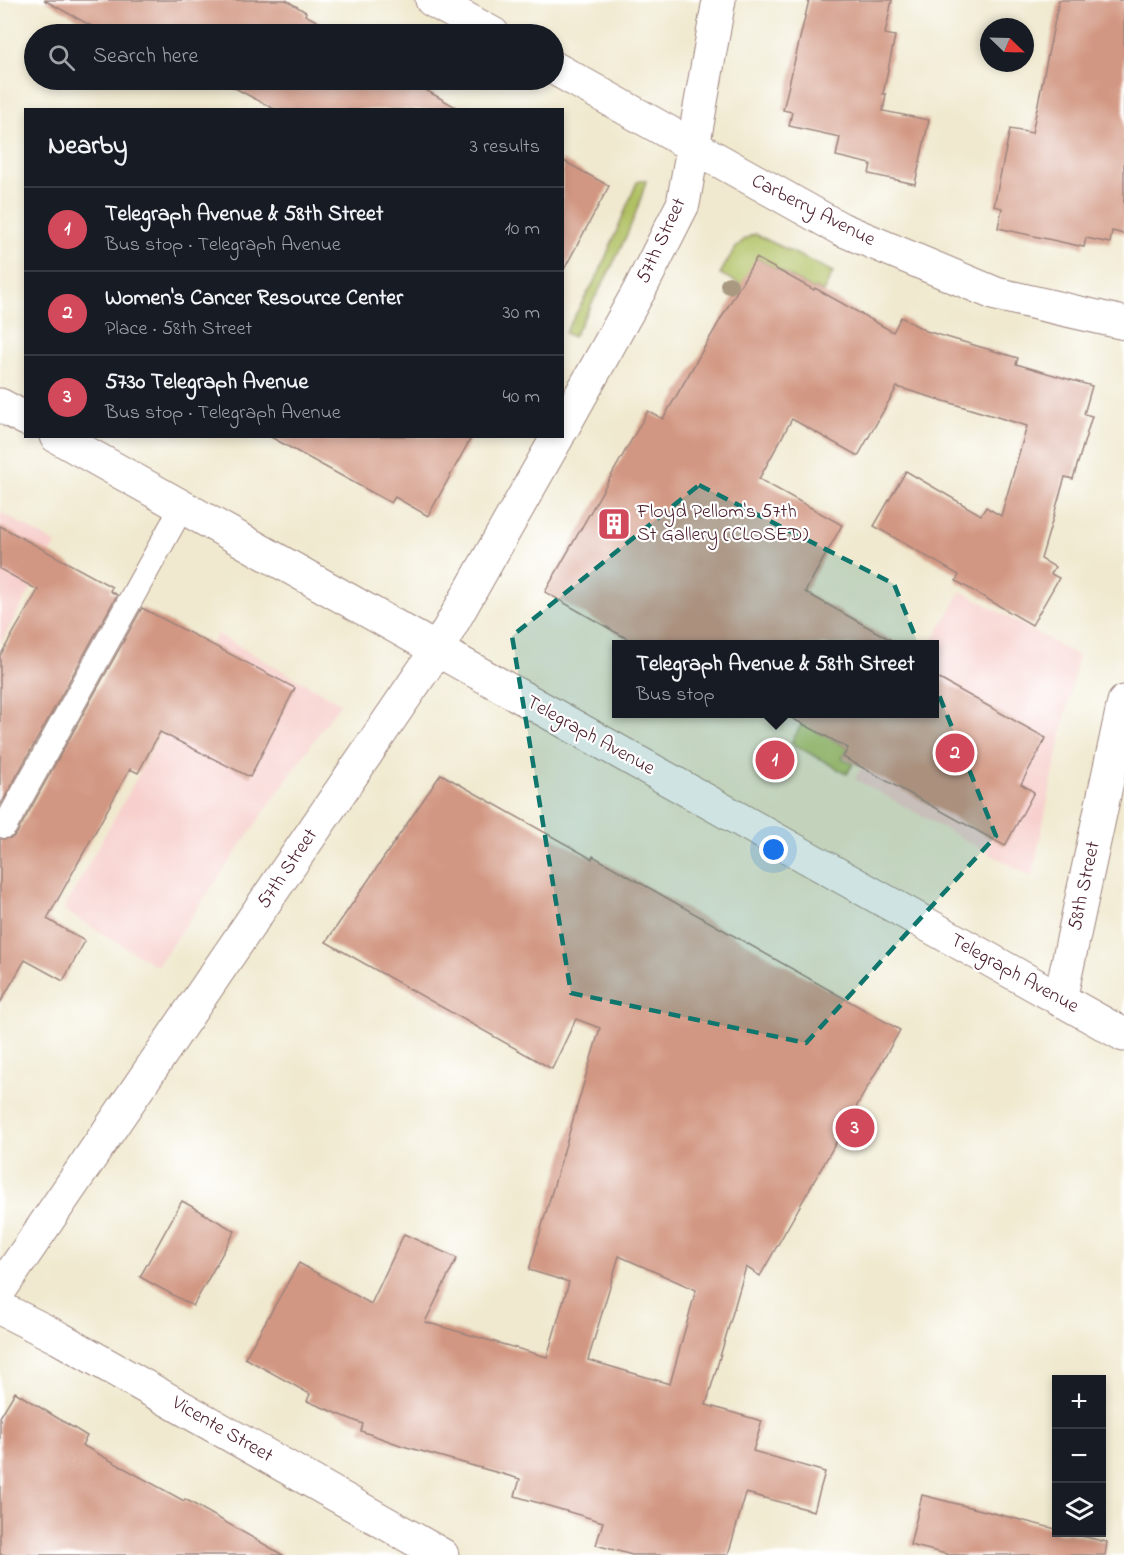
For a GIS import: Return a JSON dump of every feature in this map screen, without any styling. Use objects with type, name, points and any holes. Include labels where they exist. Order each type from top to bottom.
[{"type":"street","points":[[432,0],[475,24]]},
{"type":"street","name":"57th Street","points":[[564,425],[639,291],[683,204],[719,0]]},
{"type":"street","name":"Carberry Avenue","points":[[564,74],[841,229],[996,294],[1124,323]]},
{"type":"street","points":[[0,405],[24,418]]},
{"type":"street","name":"Telegraph Avenue","points":[[61,438],[1124,1035]]},
{"type":"street","name":"57th Street","points":[[0,1290],[437,650],[557,438]]},
{"type":"street","name":"58th Street","points":[[1060,1000],[1124,702]]},
{"type":"street","name":"Vicente Street","points":[[0,1308],[59,1338],[442,1555]]},
{"type":"lane","points":[[5,826],[182,507]]},
{"type":"highlighted area","points":[[699,485],[894,584],[996,836],[806,1043],[571,993],[512,636]]},
{"type":"shaded area","points":[[0,512],[56,544],[0,644]]},
{"type":"shaded area","points":[[961,591],[1078,656],[1032,877],[855,779],[890,718],[939,718],[939,640],[933,640]]},
{"type":"shaded area","points":[[217,634],[340,703],[157,966],[63,910]]},
{"type":"green space","points":[[646,181],[640,202],[624,242],[573,337],[565,333],[599,273],[637,182]]},
{"type":"green space","points":[[755,234],[833,272],[823,292],[815,288],[814,290],[757,258],[742,285],[720,274],[738,245]]},
{"type":"green space","points":[[805,718],[823,718],[816,731],[848,748],[842,759],[853,764],[847,774],[791,743]]},
{"type":"building","points":[[44,0],[286,0],[306,12],[305,15],[322,24],[88,24]]},
{"type":"building","points":[[809,0],[892,0],[885,34],[895,36],[883,94],[886,94],[883,111],[929,120],[915,184],[869,174],[871,164],[836,156],[840,137],[789,126],[792,112],[783,110]]},
{"type":"building","points":[[1059,0],[1124,0],[1124,234],[1112,231],[1110,243],[1086,238],[1084,247],[998,228],[1002,208],[994,206],[1010,129],[1032,133]]},
{"type":"building","points":[[239,90],[426,90],[457,108],[272,108]]},
{"type":"building","points":[[564,161],[609,186],[564,269]]},
{"type":"building","points":[[756,258],[893,332],[901,317],[926,331],[1018,358],[1016,364],[1092,386],[1084,414],[1092,416],[1073,479],[1065,477],[1041,559],[1055,567],[1051,574],[1059,578],[1032,625],[956,581],[959,575],[874,526],[906,471],[981,515],[986,507],[1001,516],[1027,426],[897,387],[858,456],[792,419],[759,479],[842,525],[805,592],[891,640],[629,640],[545,592],[648,411],[663,419]]},
{"type":"building","points":[[273,438],[471,438],[428,516],[395,497],[391,503]]},
{"type":"building","points":[[0,526],[112,587],[110,591],[117,595],[0,806],[0,656],[38,590],[0,569]]},
{"type":"building","points":[[142,608],[295,688],[250,777],[160,732],[138,773],[130,769],[47,919],[85,941],[63,981],[25,960],[0,1003],[0,839],[12,838],[17,833]]},
{"type":"building","points":[[939,679],[1046,738],[1021,784],[1034,792],[1005,846],[843,757],[848,748],[792,718],[939,718]]},
{"type":"building","points":[[441,774],[592,859],[593,856],[900,1030],[760,1276],[746,1267],[706,1405],[762,1421],[753,1451],[825,1472],[814,1511],[746,1493],[728,1555],[632,1555],[596,1545],[603,1522],[515,1496],[520,1479],[403,1446],[361,1431],[363,1424],[307,1401],[310,1394],[245,1358],[299,1263],[371,1304],[404,1234],[457,1258],[425,1322],[547,1357],[569,1282],[529,1270],[600,1028],[576,1019],[552,1069],[326,942]],"holes":[[[619,1256],[696,1290],[670,1384],[588,1360]]]},
{"type":"building","points":[[182,1201],[235,1231],[193,1306],[140,1277]]},
{"type":"building","points":[[15,1392],[87,1436],[82,1445],[184,1501],[185,1499],[283,1555],[0,1555],[0,1417]]},
{"type":"building","points":[[922,1495],[1052,1528],[1052,1537],[1086,1537],[1107,1542],[1105,1555],[950,1555],[910,1545]]},
{"type":"place","name":"Floyd Pellom's 57th St Gallery (CLOSED)","points":[[614,524]]},
{"type":"place","name":"Women's Cancer Resource Center","points":[[955,753]]},
{"type":"place","name":"Telegraph Avenue & 58th Street","points":[[775,760]]},
{"type":"place","name":"5730 Telegraph Avenue","points":[[855,1128]]}]
